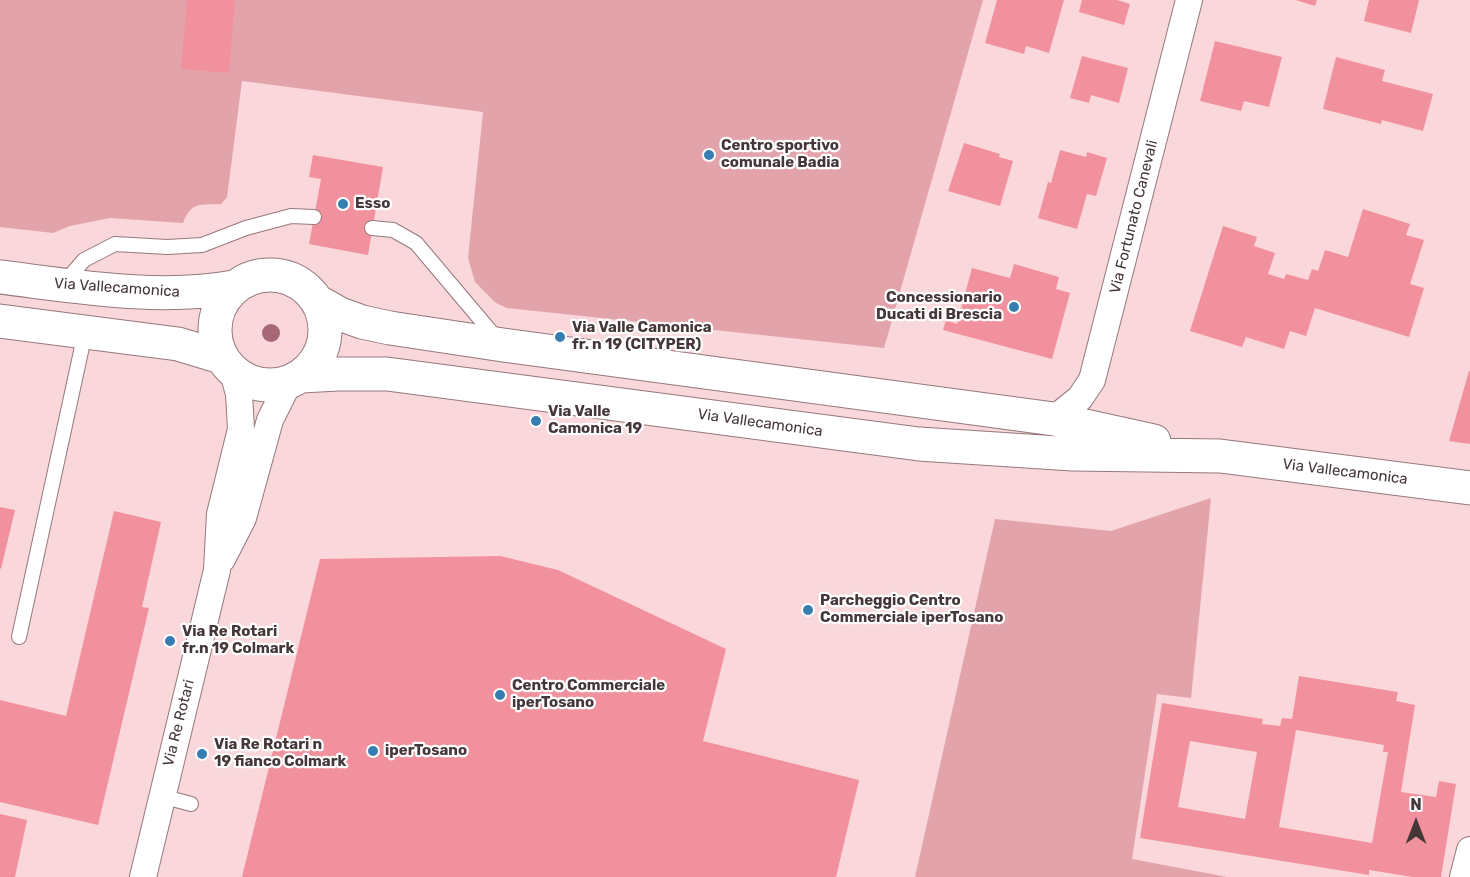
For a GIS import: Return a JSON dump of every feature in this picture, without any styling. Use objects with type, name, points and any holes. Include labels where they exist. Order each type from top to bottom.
[{"type":"main road","points":[[0,321],[178,344],[227,364],[246,380],[275,385],[295,379],[312,366],[320,354],[324,341],[324,321],[317,301],[307,289],[294,280],[279,275],[263,274],[234,287],[220,306],[214,328],[216,343],[227,364]]},
{"type":"main road","name":"Via Vallecamonica","points":[[0,278],[185,294],[234,287]]},
{"type":"main road","name":"Via Vallecamonica","points":[[317,301],[340,314],[377,326],[502,345],[1054,419],[1220,456],[1470,488]]},
{"type":"main road","name":"Via Vallecamonica","points":[[295,379],[338,374],[387,374],[919,444],[1073,454],[1220,456]]},
{"type":"street","name":"Via Fortunato Canevali","points":[[1054,419],[1080,398],[1092,380],[1189,0]]},
{"type":"street","name":"Via Re Rotari","points":[[143,877],[217,570],[220,514],[240,429],[239,394],[227,364]]},
{"type":"street","name":"Via Re Rotari","points":[[217,570],[243,518],[275,406],[295,379]]},
{"type":"street","points":[[1464,877],[1470,850]]},
{"type":"lane","points":[[62,285],[84,260],[115,244],[167,247],[202,245],[246,228],[291,216],[314,217]]},
{"type":"lane","points":[[372,228],[393,230],[416,243],[502,345]]},
{"type":"lane","points":[[19,637],[85,333]]},
{"type":"lane","points":[[161,796],[191,804]]},
{"type":"shaded area","name":"Centro sportivo comunale Badia","points":[[0,0],[983,0],[884,348],[507,308],[496,303],[475,282],[468,258],[483,112],[242,81],[227,197],[221,204],[193,208],[183,223],[110,218],[70,226],[53,233],[0,227]]},
{"type":"shaded area","points":[[1211,498],[1191,698],[1157,694],[1132,859],[1227,877],[915,877],[995,519],[1111,531]]},
{"type":"building","points":[[187,0],[235,0],[229,73],[181,69]]},
{"type":"building","points":[[997,0],[1064,0],[1049,53],[1026,46],[1024,54],[985,43]]},
{"type":"building","points":[[1082,0],[1117,0],[1130,4],[1124,25],[1079,12]]},
{"type":"building","points":[[1296,0],[1317,0],[1315,6]]},
{"type":"building","points":[[1369,0],[1419,0],[1411,33],[1364,21]]},
{"type":"building","points":[[1215,41],[1282,57],[1269,107],[1244,101],[1241,111],[1200,101]]},
{"type":"building","points":[[1082,56],[1128,68],[1119,103],[1091,95],[1089,103],[1070,98]]},
{"type":"building","points":[[1336,57],[1385,70],[1382,81],[1433,94],[1423,131],[1382,120],[1381,124],[1323,109]]},
{"type":"building","points":[[964,143],[1000,154],[999,157],[1013,161],[1000,206],[948,191]]},
{"type":"building","points":[[1060,150],[1086,157],[1087,152],[1107,158],[1096,196],[1087,194],[1077,229],[1038,218]]},
{"type":"building","points":[[313,155],[383,167],[368,255],[309,244],[321,179],[309,177]]},
{"type":"building","points":[[1363,209],[1410,224],[1406,235],[1424,240],[1410,284],[1424,288],[1409,337],[1315,308],[1306,336],[1290,331],[1284,349],[1246,337],[1242,347],[1190,331],[1223,226],[1257,237],[1254,246],[1275,253],[1268,274],[1284,279],[1286,274],[1308,280],[1312,269],[1318,271],[1325,250],[1348,257]]},
{"type":"building","name":"Concessionario Ducati di Brescia","points":[[1014,264],[1059,277],[1056,289],[1070,293],[1052,359],[943,330],[946,320],[957,324],[972,268],[1010,278]]},
{"type":"building","points":[[1470,371],[1470,444],[1449,441]]},
{"type":"building","points":[[0,507],[15,510],[1,569],[0,568]]},
{"type":"building","points":[[114,511],[161,522],[142,607],[149,608],[98,825],[0,802],[0,700],[66,716]]},
{"type":"building","name":"Centro Commerciale iperTosano","points":[[500,556],[558,570],[726,649],[703,741],[859,780],[836,877],[242,877],[320,559]]},
{"type":"building","points":[[1299,676],[1398,692],[1396,701],[1415,705],[1401,792],[1436,797],[1439,781],[1456,784],[1441,877],[1413,877],[1369,870],[1369,875],[1140,838],[1162,703],[1263,719],[1262,724],[1280,726],[1282,718],[1292,719]],"holes":[[[1296,730],[1384,745],[1383,752],[1388,752],[1372,843],[1279,827]],[[1190,741],[1257,752],[1245,819],[1178,807]]]},
{"type":"building","points":[[0,814],[27,820],[15,877],[0,877]]},
{"type":"place","name":"Centro sportivo comunale Badia","points":[[709,155]]},
{"type":"place","name":"Esso","points":[[343,204]]},
{"type":"place","name":"Concessionario Ducati di Brescia","points":[[1014,307]]},
{"type":"place","name":"Via Valle Camonica fr. n 19 (CITYPER)","points":[[560,337]]},
{"type":"place","name":"Via Valle Camonica 19","points":[[536,421]]},
{"type":"place","name":"Parcheggio Centro Commerciale iperTosano","points":[[808,610]]},
{"type":"place","name":"Via Re Rotari fr.n 19 Colmark","points":[[170,641]]},
{"type":"place","name":"Centro Commerciale iperTosano","points":[[500,695]]},
{"type":"place","name":"iperTosano","points":[[373,751]]},
{"type":"place","name":"Via Re Rotari n 19 fianco Colmark","points":[[202,754]]}]
